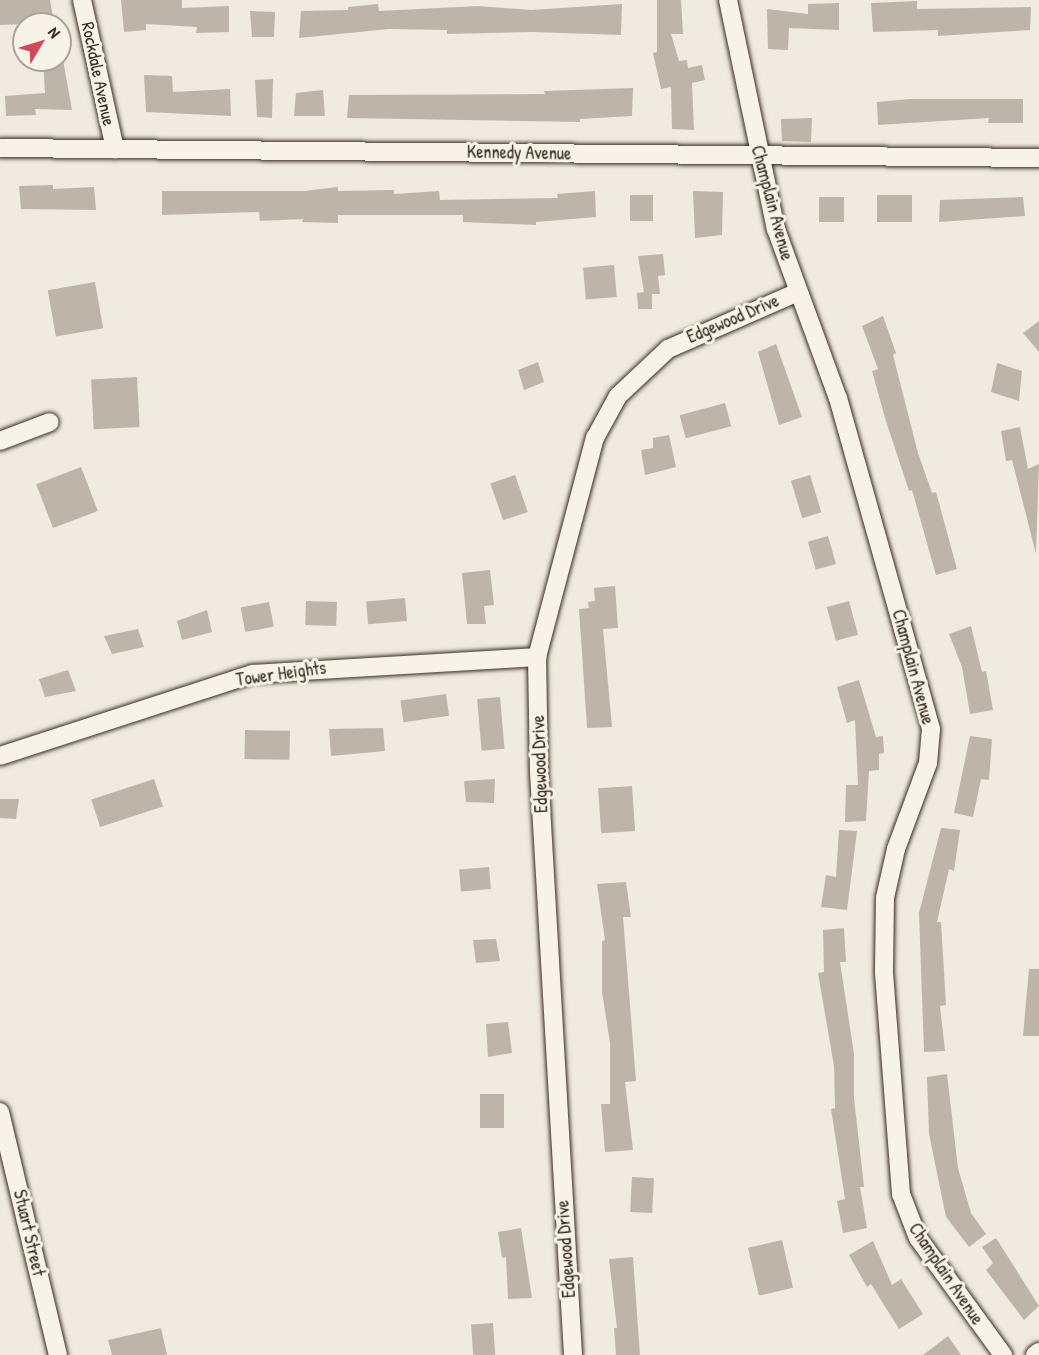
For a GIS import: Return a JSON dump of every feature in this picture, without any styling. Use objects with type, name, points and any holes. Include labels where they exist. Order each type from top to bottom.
[{"type":"street","name":"Rockdale Avenue","points":[[82,0],[115,149]]},
{"type":"street","name":"Champlain Avenue","points":[[728,0],[758,155],[776,229],[838,398],[931,729],[928,763],[896,849],[885,898],[884,973],[901,1194],[918,1238],[1003,1355]]},
{"type":"street","name":"Kennedy Avenue","points":[[0,148],[1039,158]]},
{"type":"street","name":"Edgewood Drive","points":[[573,1355],[539,772],[537,657],[596,438],[618,396],[668,349],[798,292]]},
{"type":"street","points":[[0,441],[50,422]]},
{"type":"street","name":"Tower Heights","points":[[0,756],[253,674],[537,657]]},
{"type":"street","name":"Stuart Street","points":[[0,1112],[58,1355]]},
{"type":"street","points":[[1035,1355],[1039,1352]]},
{"type":"building","points":[[0,0],[50,0],[52,12],[12,12],[12,25],[0,25]]},
{"type":"building","points":[[121,0],[182,0],[182,8],[229,6],[229,32],[196,33],[197,27],[146,24],[146,30],[124,32]]},
{"type":"building","points":[[657,0],[681,0],[683,34],[671,34],[679,61],[687,60],[688,68],[702,65],[705,80],[692,83],[694,130],[672,129],[671,87],[661,89],[653,53],[657,52]]},
{"type":"building","points":[[917,1],[917,9],[1031,7],[1030,30],[938,36],[938,30],[873,32],[871,3]]},
{"type":"building","points":[[839,3],[839,30],[789,28],[788,50],[768,49],[767,9],[808,14],[808,4]]},
{"type":"building","points":[[378,4],[379,11],[478,6],[531,10],[622,4],[621,35],[533,32],[447,34],[447,30],[389,29],[299,38],[301,11],[348,10],[348,7]]},
{"type":"building","points":[[250,11],[275,12],[274,37],[252,37]]},
{"type":"building","points":[[44,72],[65,72],[72,110],[35,109],[36,115],[6,116],[5,96],[45,93]]},
{"type":"building","points":[[144,75],[172,76],[173,92],[230,89],[231,116],[146,112]]},
{"type":"building","points":[[273,79],[272,118],[257,117],[255,80]]},
{"type":"building","points":[[633,88],[632,116],[580,119],[580,122],[347,118],[349,95],[545,94],[544,91]]},
{"type":"building","points":[[323,90],[325,116],[294,116],[296,93]]},
{"type":"building","points":[[910,99],[1023,99],[1023,123],[988,123],[989,118],[878,125],[877,102]]},
{"type":"building","points":[[812,118],[811,142],[782,141],[781,119]]},
{"type":"building","points":[[53,185],[53,189],[94,187],[96,210],[21,209],[19,186]]},
{"type":"building","points":[[338,187],[338,191],[394,190],[394,194],[439,191],[440,200],[558,198],[557,194],[595,191],[596,217],[536,222],[536,225],[463,222],[463,215],[338,215],[338,223],[302,222],[303,219],[260,221],[259,212],[162,215],[162,191],[304,191]]},
{"type":"building","points":[[693,191],[723,192],[722,235],[695,238]]},
{"type":"building","points":[[630,195],[653,195],[653,221],[630,221]]},
{"type":"building","points":[[877,195],[912,195],[912,222],[877,222]]},
{"type":"building","points":[[819,197],[844,197],[844,222],[819,222]]},
{"type":"building","points":[[1023,197],[1025,216],[939,222],[940,200]]},
{"type":"building","points":[[663,254],[665,275],[658,276],[660,294],[652,294],[652,309],[638,309],[637,293],[644,292],[638,256]]},
{"type":"building","points":[[614,265],[617,297],[586,300],[583,268]]},
{"type":"building","points":[[95,282],[103,328],[56,337],[48,290]]},
{"type":"building","points":[[883,316],[896,353],[893,355],[918,453],[932,493],[936,492],[957,569],[936,575],[912,490],[909,491],[885,418],[872,371],[878,369],[862,326]]},
{"type":"building","points":[[1039,321],[1039,352],[1023,333]]},
{"type":"building","points":[[776,344],[802,417],[779,425],[758,352]]},
{"type":"building","points":[[538,362],[544,382],[524,390],[518,370]]},
{"type":"building","points":[[997,363],[1022,371],[1019,401],[991,392]]},
{"type":"building","points":[[137,377],[140,427],[94,429],[91,379]]},
{"type":"building","points":[[725,403],[731,426],[686,438],[680,415]]},
{"type":"building","points":[[1020,427],[1028,469],[1039,464],[1036,554],[1012,460],[1006,461],[1001,431]]},
{"type":"building","points":[[669,435],[676,467],[645,475],[641,450],[653,448],[653,438]]},
{"type":"building","points":[[81,467],[98,511],[53,528],[36,484]]},
{"type":"building","points":[[515,475],[528,512],[503,520],[490,483]]},
{"type":"building","points":[[810,475],[821,512],[802,518],[791,481]]},
{"type":"building","points":[[828,536],[836,564],[816,570],[808,542]]},
{"type":"building","points":[[490,570],[494,605],[484,606],[486,624],[467,624],[462,573]]},
{"type":"building","points":[[615,586],[618,628],[603,629],[612,727],[587,728],[579,609],[589,608],[588,602],[595,601],[594,588]]},
{"type":"building","points":[[405,598],[407,621],[368,624],[366,601]]},
{"type":"building","points":[[306,601],[337,602],[336,626],[305,625]]},
{"type":"building","points":[[849,601],[858,635],[836,641],[827,607]]},
{"type":"building","points":[[269,602],[274,627],[245,632],[241,608]]},
{"type":"building","points":[[207,610],[212,632],[182,640],[177,621]]},
{"type":"building","points":[[971,626],[982,672],[986,671],[993,710],[970,714],[962,667],[949,634]]},
{"type":"building","points":[[138,629],[144,647],[112,654],[104,636]]},
{"type":"building","points":[[68,670],[76,691],[45,697],[39,679]]},
{"type":"building","points":[[859,680],[876,737],[883,736],[884,753],[879,754],[879,770],[869,771],[866,821],[845,822],[846,785],[858,785],[855,720],[847,723],[837,687]]},
{"type":"building","points":[[446,694],[449,716],[404,722],[400,700]]},
{"type":"building","points":[[500,697],[505,749],[482,751],[477,699]]},
{"type":"building","points":[[383,728],[385,751],[331,756],[329,729]]},
{"type":"building","points":[[245,730],[290,731],[289,760],[244,759]]},
{"type":"building","points":[[970,736],[992,739],[989,780],[981,779],[973,817],[954,813]]},
{"type":"building","points":[[154,779],[163,807],[100,827],[91,799]]},
{"type":"building","points":[[495,779],[494,803],[466,802],[464,781]]},
{"type":"building","points":[[632,786],[635,831],[601,833],[598,788]]},
{"type":"building","points":[[0,799],[19,799],[16,819],[0,818]]},
{"type":"building","points":[[941,828],[960,830],[954,871],[949,869],[937,922],[941,922],[946,1005],[940,1006],[945,1051],[924,1052],[919,913]]},
{"type":"building","points":[[839,830],[857,831],[847,910],[821,907],[826,875],[836,877]]},
{"type":"building","points":[[489,867],[491,889],[461,892],[459,870]]},
{"type":"building","points":[[626,882],[631,917],[623,917],[636,1081],[625,1082],[633,1150],[605,1152],[601,1104],[610,1104],[610,1043],[602,992],[602,941],[605,940],[597,884]]},
{"type":"building","points":[[844,928],[846,962],[840,962],[854,1054],[854,1098],[864,1187],[860,1187],[867,1228],[843,1233],[837,1201],[845,1199],[831,1109],[835,1108],[834,1066],[818,973],[824,972],[823,930]]},
{"type":"building","points":[[496,939],[500,961],[476,963],[473,940]]},
{"type":"building","points":[[1029,969],[1039,969],[1039,1036],[1023,1036]]},
{"type":"building","points":[[508,1022],[512,1053],[488,1057],[486,1024]]},
{"type":"building","points":[[947,1074],[958,1168],[971,1213],[986,1234],[969,1247],[946,1217],[929,1134],[927,1077]]},
{"type":"building","points":[[480,1094],[504,1094],[504,1128],[480,1128]]},
{"type":"building","points":[[632,1177],[654,1178],[652,1213],[630,1212]]},
{"type":"building","points":[[521,1228],[532,1298],[508,1299],[506,1257],[502,1258],[498,1232]]},
{"type":"building","points":[[996,1238],[1039,1306],[1024,1320],[986,1270],[993,1263],[982,1247]]},
{"type":"building","points":[[782,1240],[793,1288],[759,1296],[748,1248]]},
{"type":"building","points":[[873,1241],[892,1285],[901,1279],[923,1314],[899,1329],[871,1284],[867,1287],[849,1255]]},
{"type":"building","points":[[633,1257],[640,1355],[616,1355],[614,1328],[617,1328],[609,1259]]},
{"type":"building","points":[[493,1323],[495,1355],[473,1355],[471,1325]]},
{"type":"building","points":[[161,1328],[167,1355],[112,1355],[108,1340]]},
{"type":"building","points":[[948,1336],[961,1355],[923,1355]]}]
